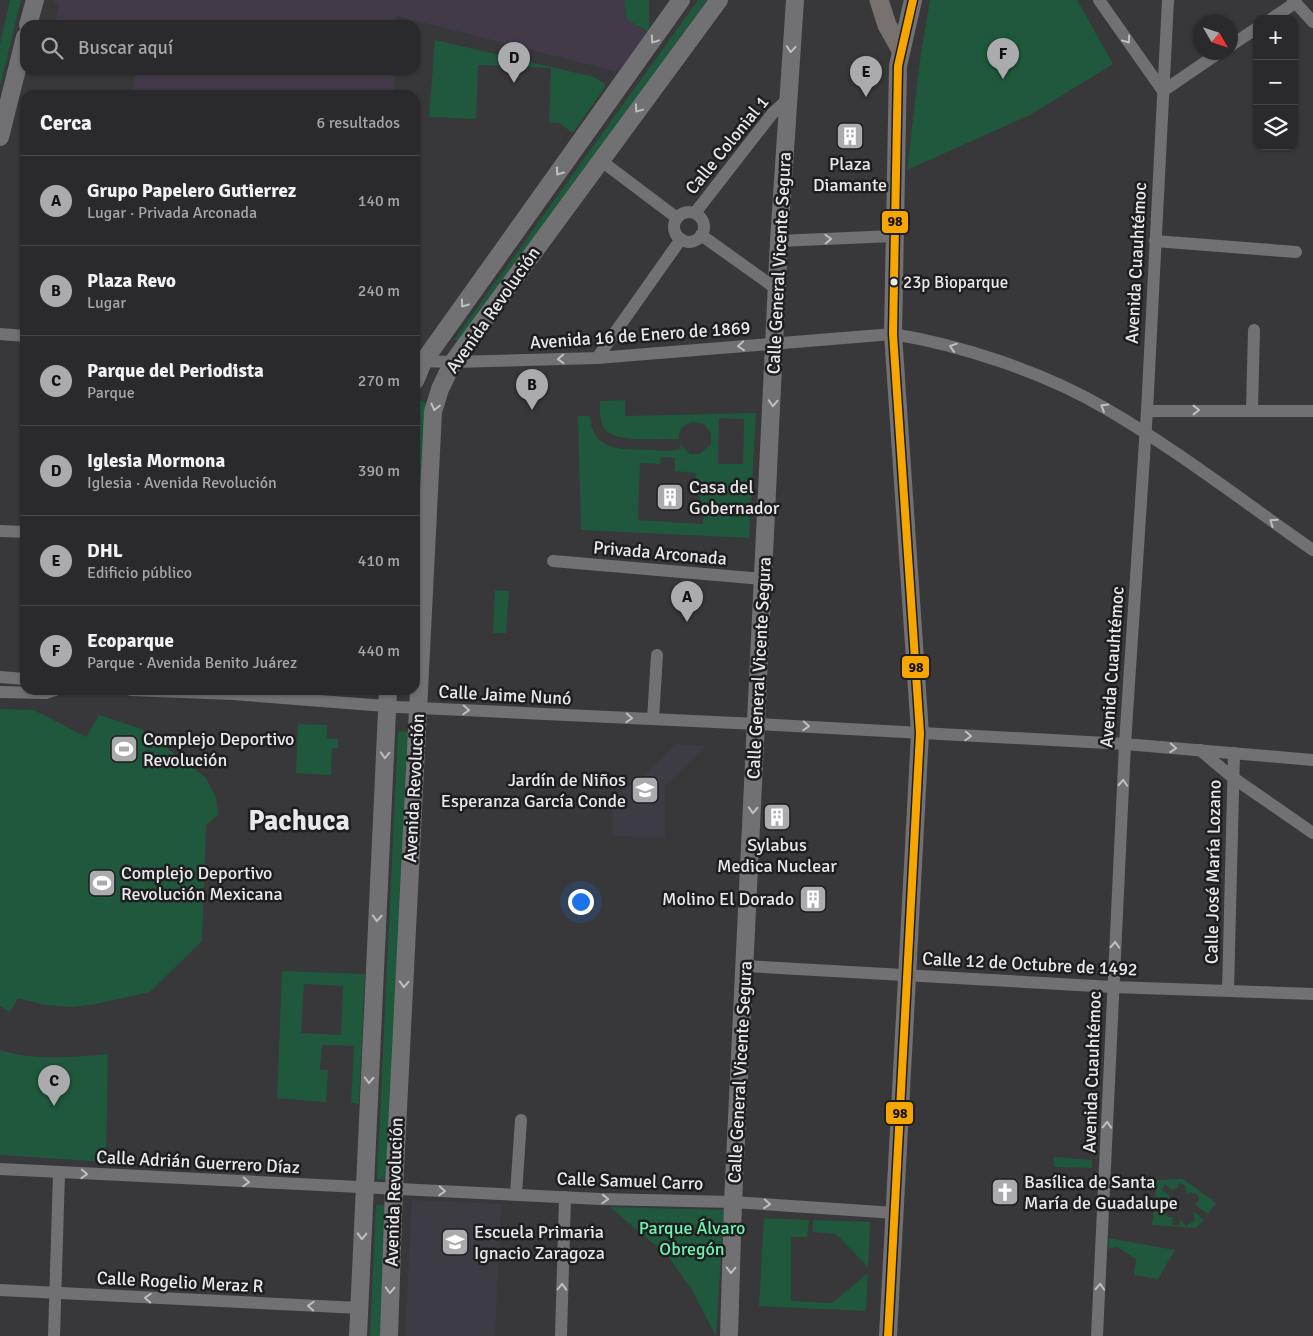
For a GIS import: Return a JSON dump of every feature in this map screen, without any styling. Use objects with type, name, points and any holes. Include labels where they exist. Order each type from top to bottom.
[{"type":"main road","points":[[29,20],[34,0]]},
{"type":"main road","name":"Avenida Revolución","points":[[420,360],[681,0]]},
{"type":"main road","name":"Avenida Revolución","points":[[420,669],[433,412],[440,389],[453,362],[719,0]]},
{"type":"main road","name":"Calle General Vicente Segura","points":[[729,1336],[763,579],[776,343],[779,241],[795,0]]},
{"type":"main road","points":[[879,0],[887,25],[901,50]]},
{"type":"main road","points":[[888,1336],[920,733],[893,334],[893,236],[898,66],[914,0]]},
{"type":"main road","points":[[0,137],[20,57]]},
{"type":"main road","name":"Avenida Revolución","points":[[389,1336],[394,1189],[419,695]]},
{"type":"main road","name":"Avenida Revolución","points":[[358,1336],[388,698]]},
{"type":"street","points":[[1099,0],[1162,91],[1208,60]]},
{"type":"street","name":"Avenida Cuauhtémoc","points":[[1097,1336],[1125,744],[1146,433],[1168,0]]},
{"type":"street","points":[[1276,15],[1294,1],[1313,22]]},
{"type":"street","points":[[1238,41],[1253,31]]},
{"type":"street","name":"Calle Colonial 1","points":[[695,213],[772,114],[787,100]]},
{"type":"street","points":[[600,160],[676,218]]},
{"type":"street","points":[[685,212],[695,213],[702,220],[701,235],[689,242],[681,239],[674,228],[676,218],[685,212]]},
{"type":"street","points":[[701,235],[778,290]]},
{"type":"street","points":[[779,241],[893,236]]},
{"type":"street","points":[[597,358],[681,239]]},
{"type":"street","points":[[1155,241],[1296,252]]},
{"type":"street","points":[[1252,410],[1254,330]]},
{"type":"street","points":[[0,334],[20,336]]},
{"type":"street","name":"Avenida 16 de Enero de 1869","points":[[420,361],[453,362],[597,358],[893,334],[932,340],[1065,387],[1103,406],[1146,433],[1313,550]]},
{"type":"street","points":[[1147,410],[1313,411]]},
{"type":"street","points":[[0,531],[20,532]]},
{"type":"street","name":"Privada Arconada","points":[[553,561],[763,579]]},
{"type":"street","points":[[653,719],[657,655]]},
{"type":"street","points":[[0,677],[20,678]]},
{"type":"street","points":[[0,692],[20,692]]},
{"type":"street","name":"Calle Jaime Nunó","points":[[272,695],[388,698],[418,708],[1125,744],[1313,760]]},
{"type":"street","points":[[1200,750],[1232,776],[1313,833]]},
{"type":"street","name":"Calle José María Lozano","points":[[1228,991],[1234,753]]},
{"type":"street","name":"Calle 12 de Octubre de 1492","points":[[745,966],[1113,987],[1313,994]]},
{"type":"street","points":[[516,1194],[521,1120]]},
{"type":"street","name":"Calle Adrián Guerrero Díaz","points":[[0,1169],[394,1189]]},
{"type":"street","points":[[54,1336],[59,1173]]},
{"type":"street","name":"Calle Samuel Carro","points":[[394,1189],[734,1202],[895,1212]]},
{"type":"street","points":[[561,1336],[565,1197]]},
{"type":"street","name":"Calle Rogelio Meraz R","points":[[0,1290],[359,1308]]},
{"type":"shaded area","points":[[55,0],[624,0],[627,20],[653,36],[626,74],[420,22],[420,20],[397,16],[397,20],[56,20],[59,5],[54,2]]},
{"type":"shaded area","points":[[135,75],[395,75],[394,90],[133,90]]},
{"type":"shaded area","name":"Jardín de Niños Esperanza García Conde","points":[[677,744],[705,746],[665,786],[665,838],[613,836],[612,797],[639,780]]},
{"type":"shaded area","name":"Escuela Primaria Ignacio Zaragoza","points":[[412,1200],[501,1204],[495,1336],[405,1336]]},
{"type":"green space","points":[[10,0],[21,0],[0,86],[0,44]]},
{"type":"green space","points":[[624,0],[649,0],[649,32],[627,20]]},
{"type":"green space","points":[[698,0],[707,0],[462,342],[454,340]]},
{"type":"green space","points":[[930,0],[1077,0],[1113,64],[1030,115],[907,170],[920,60]]},
{"type":"green space","points":[[435,40],[594,77],[604,83],[605,87],[573,133],[559,123],[549,122],[551,68],[478,65],[476,119],[429,117]]},
{"type":"green space","points":[[625,400],[625,416],[756,413],[749,538],[581,530],[578,416],[590,416],[592,428],[596,436],[602,442],[619,448],[666,451],[681,449],[679,443],[690,454],[700,454],[711,444],[711,433],[704,424],[693,422],[681,430],[679,442],[678,439],[636,439],[614,435],[606,431],[602,424],[600,401]],"holes":[[[719,418],[744,419],[743,464],[718,464]],[[661,457],[675,458],[675,471],[696,473],[695,488],[700,489],[699,505],[704,506],[703,524],[638,520],[640,463],[660,464]]]},
{"type":"green space","points":[[420,401],[427,404],[422,524],[420,524]]},
{"type":"green space","points":[[495,590],[509,591],[506,633],[493,633]]},
{"type":"green space","name":"Complejo Deportivo Revolución Mexicana","points":[[0,709],[34,710],[86,737],[99,715],[142,729],[206,778],[216,797],[218,815],[206,825],[202,941],[150,992],[74,1007],[45,1005],[18,998],[10,1012],[0,1006]]},
{"type":"green space","points":[[298,724],[327,725],[327,738],[338,739],[338,748],[332,748],[331,775],[296,773]]},
{"type":"green space","points":[[398,731],[409,732],[389,1180],[377,1179]]},
{"type":"green space","points":[[282,971],[365,974],[359,1104],[351,1103],[354,1046],[322,1045],[320,1070],[328,1070],[326,1102],[277,1098]],"holes":[[[304,984],[343,986],[341,1035],[301,1033]]]},
{"type":"green space","points":[[0,1050],[40,1057],[108,1054],[106,1162],[0,1155]]},
{"type":"green space","points":[[1054,1157],[1092,1160],[1092,1168],[1054,1167]]},
{"type":"green space","points":[[1183,1179],[1216,1203],[1208,1214],[1195,1205],[1199,1200],[1198,1195],[1191,1192],[1187,1194],[1185,1185],[1178,1183],[1178,1187],[1172,1190],[1165,1184],[1162,1190],[1169,1195],[1170,1203],[1163,1207],[1163,1211],[1168,1217],[1173,1217],[1172,1225],[1179,1225],[1180,1219],[1186,1226],[1195,1220],[1193,1211],[1204,1220],[1196,1228],[1152,1225],[1157,1180]]},
{"type":"green space","points":[[376,1205],[387,1205],[382,1336],[370,1336]]},
{"type":"green space","name":"Parque Álvaro Obregón","points":[[610,1207],[724,1210],[716,1336],[692,1290],[668,1256]]},
{"type":"green space","points":[[764,1218],[809,1220],[807,1237],[791,1237],[791,1301],[832,1303],[868,1273],[866,1311],[759,1306]]},
{"type":"green space","points":[[813,1220],[870,1222],[868,1267],[836,1234],[813,1232]]},
{"type":"green space","points":[[1109,1239],[1175,1250],[1158,1279],[1134,1275],[1136,1259],[1117,1247],[1108,1249]]},
{"type":"transit line","name":"98","points":[[888,1336],[920,733],[893,334],[898,66],[913,0]]},
{"type":"place","name":"Ecoparque","points":[[1003,79]]},
{"type":"place","name":"Iglesia Mormona","points":[[514,83]]},
{"type":"place","name":"DHL","points":[[866,97]]},
{"type":"place","name":"Plaza Diamante","points":[[850,136]]},
{"type":"place","name":"23p Bioparque","points":[[894,282]]},
{"type":"place","name":"Plaza Revo","points":[[532,410]]},
{"type":"place","name":"Casa del Gobernador","points":[[670,497]]},
{"type":"place","name":"Grupo Papelero Gutierrez","points":[[687,622]]},
{"type":"place","name":"Complejo Deportivo Revolución","points":[[124,749]]},
{"type":"place","name":"Jardín de Niños Esperanza García Conde","points":[[645,790]]},
{"type":"place","name":"Sylabus Medica Nuclear","points":[[777,817]]},
{"type":"place","name":"Complejo Deportivo Revolución Mexicana","points":[[102,883]]},
{"type":"place","name":"Molino El Dorado","points":[[813,899]]},
{"type":"place","name":"Parque del Periodista","points":[[54,1106]]},
{"type":"place","name":"Basílica de Santa María de Guadalupe","points":[[1005,1192]]},
{"type":"place","name":"Escuela Primaria Ignacio Zaragoza","points":[[455,1242]]},
{"type":"district","name":"Pachuca","points":[[299,821]]}]
